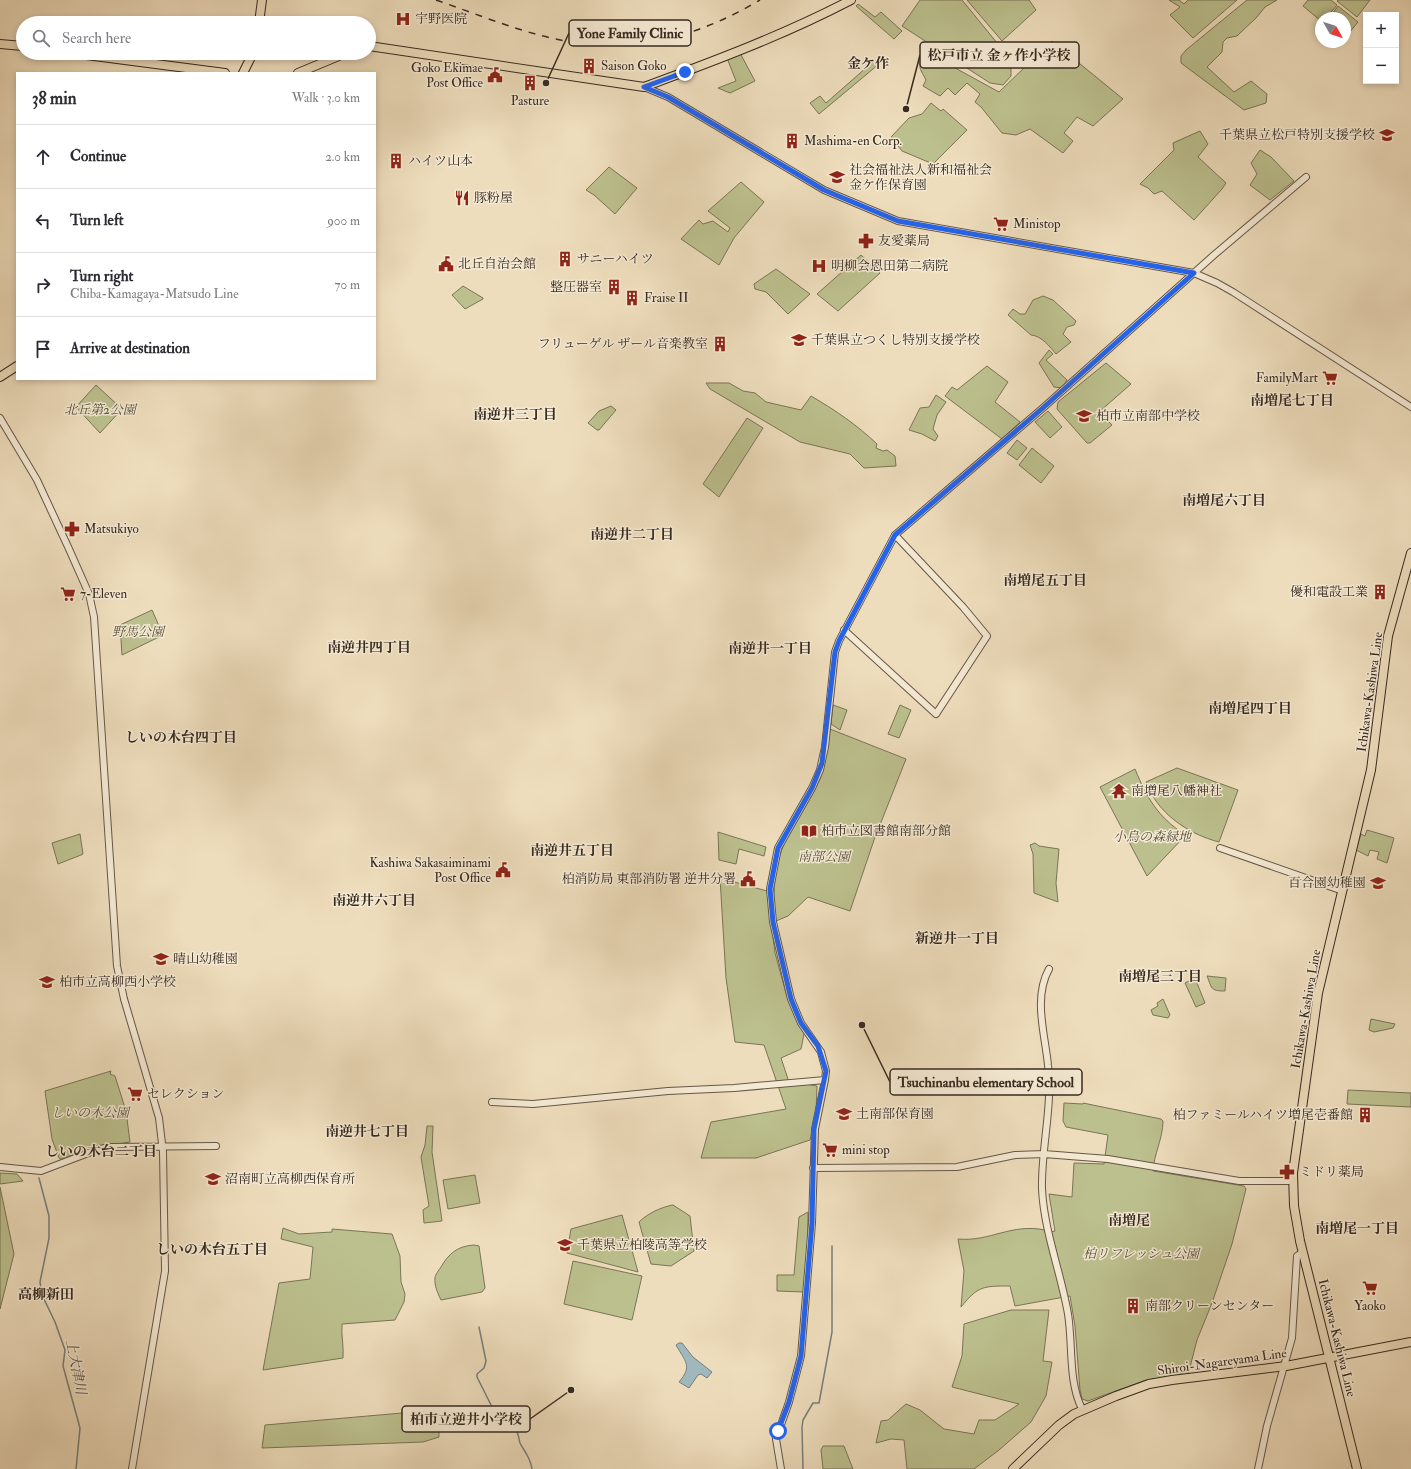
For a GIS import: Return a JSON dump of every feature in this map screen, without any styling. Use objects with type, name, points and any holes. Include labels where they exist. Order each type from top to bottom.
[{"type":"main road","points":[[260,16],[262,0]]},
{"type":"main road","points":[[263,16],[266,0]]},
{"type":"main road","points":[[376,47],[644,87],[778,34],[851,0]]},
{"type":"main road","points":[[0,44],[16,45]]},
{"type":"main road","points":[[125,60],[217,72]]},
{"type":"main road","points":[[244,72],[250,60]]},
{"type":"main road","points":[[300,72],[329,60]]},
{"type":"main road","points":[[0,377],[16,367]]},
{"type":"main road","name":"Ichikawa-Kashiwa Line","points":[[1357,1469],[1303,1252],[1294,1206],[1293,1181],[1295,1152],[1318,993],[1371,770],[1388,636],[1411,553]]},
{"type":"main road","name":"Shiroi-Nagareyama Line","points":[[1013,1469],[1059,1425],[1082,1409],[1157,1382],[1286,1366],[1411,1342]]},
{"type":"street","points":[[644,87],[668,97],[824,190],[898,221],[1194,273],[1217,283],[1239,296],[1411,407]]},
{"type":"street","points":[[781,1469],[776,1439],[789,1402],[802,1342],[812,1223],[814,1129],[826,1071],[821,1052],[801,1023],[791,999],[773,922],[770,889],[778,848],[812,788],[820,770],[825,747],[835,652],[844,630],[895,535],[1044,407],[1194,273],[1306,177]]},
{"type":"street","points":[[0,418],[37,480],[82,576],[91,600],[94,617],[117,966],[124,999],[159,1118],[162,1146],[165,1270],[132,1469]]},
{"type":"street","points":[[844,630],[936,714],[987,636],[963,607],[895,535]]},
{"type":"street","points":[[1220,848],[1342,891]]},
{"type":"street","points":[[1049,969],[1045,979],[1041,1005],[1049,1077],[1044,1154],[1043,1200],[1070,1329],[1074,1389],[1082,1409]]},
{"type":"street","points":[[492,1102],[533,1104],[664,1091],[734,1088],[825,1080]]},
{"type":"street","points":[[0,1167],[40,1171],[99,1149],[162,1146],[216,1146]]},
{"type":"street","points":[[812,1168],[957,1167],[1015,1155],[1044,1154],[1108,1159],[1239,1181],[1293,1181]]},
{"type":"street","points":[[1258,1469],[1267,1426],[1286,1366],[1294,1326],[1298,1256],[1303,1252]]},
{"type":"green space","points":[[920,0],[962,0],[1011,60],[1011,76],[1003,85],[990,83],[902,26]]},
{"type":"green space","points":[[967,0],[1029,0],[1036,10],[1002,41]]},
{"type":"green space","points":[[1169,0],[1179,0],[1184,4],[1188,0],[1237,0],[1193,38],[1170,15],[1180,7]]},
{"type":"green space","points":[[1247,0],[1277,0],[1265,7],[1237,36],[1227,38],[1223,42],[1222,52],[1207,67],[1234,92],[1251,81],[1267,94],[1266,103],[1244,110],[1181,63],[1181,56],[1186,50]]},
{"type":"green space","points":[[1308,0],[1331,0],[1337,5],[1331,12],[1315,12],[1315,16],[1303,6]]},
{"type":"green space","points":[[1338,0],[1370,0],[1357,17],[1337,1]]},
{"type":"green space","points":[[858,4],[875,17],[881,12],[902,31],[894,39],[856,6]]},
{"type":"green space","points":[[1338,6],[1346,12],[1334,12]]},
{"type":"green space","points":[[1351,16],[1358,22],[1351,31]]},
{"type":"green space","points":[[1052,41],[1123,99],[1093,126],[1077,117],[1064,133],[1073,141],[1063,153],[1030,129],[1016,135],[1002,133],[981,107],[975,102],[980,94],[967,83],[955,95],[948,88],[940,96],[923,86],[926,80],[921,71],[920,63],[924,56],[921,52],[924,47],[957,69],[999,92]]},
{"type":"green space","points":[[740,53],[755,81],[730,93],[718,88],[736,81],[727,58]]},
{"type":"green space","points":[[875,60],[879,64],[819,114],[810,103],[820,96],[826,103]]},
{"type":"green space","points":[[931,103],[941,111],[943,109],[967,130],[933,164],[902,151],[891,137],[909,118],[922,114]]},
{"type":"green space","points":[[1200,131],[1208,144],[1198,157],[1226,183],[1194,220],[1162,191],[1154,194],[1148,188],[1140,184],[1174,150],[1173,143]]},
{"type":"green space","points":[[1260,150],[1271,157],[1294,181],[1270,200],[1250,185],[1257,174],[1251,163]]},
{"type":"green space","points":[[609,167],[637,188],[615,214],[594,195],[586,190]]},
{"type":"green space","points":[[741,182],[764,202],[734,238],[719,265],[681,239],[699,220],[703,224],[713,221],[728,232],[730,228],[708,211]]},
{"type":"green space","points":[[861,255],[880,273],[838,311],[817,294]]},
{"type":"green space","points":[[776,269],[810,294],[788,314],[766,292],[755,289],[754,284]]},
{"type":"green space","points":[[463,286],[483,299],[465,309],[452,295]]},
{"type":"green space","points":[[1043,296],[1053,300],[1076,321],[1074,325],[1067,327],[1063,334],[1071,342],[1056,354],[1039,337],[1031,335],[1008,315],[1013,309],[1020,314],[1025,314],[1033,300]]},
{"type":"green space","points":[[1049,350],[1053,354],[1046,360],[1067,380],[1062,388],[1054,387],[1039,363]]},
{"type":"green space","points":[[1106,363],[1131,384],[1099,412],[1112,425],[1090,443],[1087,443],[1057,409],[1058,402]]},
{"type":"green space","points":[[987,366],[1008,382],[995,402],[1020,422],[1002,439],[945,396],[952,387],[957,390]]},
{"type":"green space","points":[[706,383],[729,383],[743,391],[755,393],[766,402],[801,410],[811,396],[862,430],[877,444],[876,448],[883,451],[887,450],[895,456],[896,466],[864,468],[850,454],[800,442],[710,389]]},
{"type":"green space","name":"北丘第2公園","points":[[96,385],[122,409],[100,433],[76,407]]},
{"type":"green space","points":[[936,395],[946,402],[937,415],[933,429],[938,436],[935,441],[922,434],[909,430],[920,408],[929,407]]},
{"type":"green space","points":[[611,406],[616,410],[599,430],[588,423],[599,411]]},
{"type":"green space","points":[[1048,411],[1062,427],[1050,438],[1035,422]]},
{"type":"green space","points":[[747,418],[763,428],[719,497],[703,484]]},
{"type":"green space","points":[[1017,440],[1027,448],[1017,460],[1007,453]]},
{"type":"green space","points":[[1032,448],[1054,466],[1041,483],[1019,465]]},
{"type":"green space","name":"野馬公園","points":[[152,610],[163,635],[122,655],[120,625]]},
{"type":"green space","points":[[833,705],[847,710],[840,730],[831,724]]},
{"type":"green space","points":[[900,705],[911,710],[899,738],[888,734]]},
{"type":"green space","name":"南部公園","points":[[830,729],[906,759],[874,840],[850,911],[808,897],[788,916],[776,921],[774,889],[779,858],[787,838],[820,779],[828,748]]},
{"type":"green space","points":[[1177,768],[1238,790],[1219,842],[1196,834],[1175,821],[1151,793],[1146,782]]},
{"type":"green space","name":"小鳥の森緑地","points":[[1135,769],[1149,798],[1160,814],[1184,834],[1184,837],[1147,876],[1100,787]]},
{"type":"green space","points":[[1367,830],[1394,838],[1387,863],[1377,859],[1379,852],[1370,850],[1368,856],[1356,850],[1361,834],[1365,836]]},
{"type":"green space","points":[[718,832],[766,847],[764,856],[739,849],[736,864],[719,860]]},
{"type":"green space","points":[[80,834],[83,854],[58,864],[52,843]]},
{"type":"green space","points":[[1035,843],[1039,846],[1059,849],[1056,883],[1058,902],[1034,893],[1033,854],[1030,845]]},
{"type":"green space","points":[[720,878],[767,891],[775,953],[787,997],[805,1029],[801,1049],[781,1058],[790,1085],[800,1083],[817,1086],[816,1113],[810,1140],[756,1158],[701,1158],[711,1122],[786,1109],[764,1045],[735,1042],[726,978]]},
{"type":"green space","points":[[1207,976],[1226,978],[1225,991],[1212,988]]},
{"type":"green space","points":[[1195,978],[1205,1003],[1196,1007],[1185,983]]},
{"type":"green space","points":[[1163,999],[1170,1015],[1168,1018],[1153,1015],[1151,1010],[1158,1006],[1157,1003]]},
{"type":"green space","points":[[1371,1019],[1395,1024],[1393,1028],[1374,1032],[1369,1030]]},
{"type":"green space","name":"しいの木公園","points":[[111,1071],[110,1074],[115,1076],[126,1111],[130,1142],[95,1147],[61,1159],[59,1158],[52,1139],[45,1091]]},
{"type":"green space","points":[[1348,1090],[1411,1093],[1411,1107],[1347,1104]]},
{"type":"green space","name":"柏リフレッシュ公園","points":[[1064,1103],[1083,1103],[1161,1119],[1163,1121],[1163,1127],[1153,1171],[1244,1186],[1246,1189],[1232,1244],[1212,1303],[1197,1340],[1188,1375],[1146,1380],[1088,1401],[1082,1399],[1080,1390],[1075,1326],[1070,1296],[1015,1306],[1010,1286],[993,1286],[977,1291],[961,1307],[964,1271],[958,1239],[980,1238],[1033,1228],[1045,1230],[1045,1233],[1055,1231],[1049,1194],[1072,1197],[1074,1163],[1104,1164],[1108,1135],[1066,1127],[1063,1121]]},
{"type":"green space","points":[[427,1126],[433,1126],[432,1152],[442,1221],[424,1223],[423,1210],[429,1206],[421,1157],[425,1145]]},
{"type":"green space","points":[[0,1173],[17,1174],[23,1181],[0,1184]]},
{"type":"green space","points":[[475,1175],[480,1203],[448,1209],[443,1180]]},
{"type":"green space","points":[[0,1187],[14,1254],[0,1309]]},
{"type":"green space","points":[[673,1205],[690,1216],[694,1251],[671,1266],[651,1264],[639,1222],[654,1211]]},
{"type":"green space","points":[[808,1212],[807,1269],[804,1292],[777,1291],[777,1275],[794,1275],[799,1217]]},
{"type":"green space","points":[[622,1215],[638,1272],[567,1253],[571,1229]]},
{"type":"green space","points":[[283,1228],[299,1234],[332,1232],[332,1229],[392,1234],[400,1256],[401,1282],[405,1294],[404,1302],[395,1320],[342,1324],[343,1358],[263,1370],[279,1283],[310,1279],[313,1247],[281,1239]]},
{"type":"green space","points":[[474,1245],[479,1246],[485,1288],[482,1292],[441,1300],[435,1284],[437,1272],[454,1251],[463,1247]]},
{"type":"green space","points":[[573,1261],[642,1276],[632,1320],[564,1304]]},
{"type":"green space","points":[[1011,1310],[1049,1310],[1043,1361],[1052,1362],[1046,1396],[1031,1422],[999,1450],[974,1469],[907,1469],[904,1440],[891,1439],[876,1443],[881,1421],[888,1420],[906,1404],[920,1410],[944,1429],[974,1434],[979,1420],[995,1420],[1019,1404],[952,1387],[962,1356],[964,1324]]},
{"type":"green space","points":[[402,1413],[427,1413],[439,1424],[439,1437],[423,1442],[262,1448],[265,1425]]},
{"type":"green space","points":[[823,1446],[844,1446],[853,1469],[823,1469],[821,1450]]},
{"type":"water","points":[[682,1343],[693,1357],[712,1372],[707,1378],[701,1374],[698,1375],[689,1388],[679,1382],[686,1372],[687,1367],[685,1360],[676,1345]]},
{"type":"waterway","name":"上大津川","points":[[39,1178],[49,1216],[49,1238],[40,1282],[42,1295],[55,1322],[65,1350],[63,1366],[80,1428],[76,1469]]},
{"type":"waterway","points":[[803,1469],[803,1420],[813,1403],[819,1403],[832,1332],[832,1246]]},
{"type":"waterway","points":[[479,1327],[486,1361],[484,1368],[477,1374],[477,1377],[502,1427],[515,1428],[518,1433],[520,1443],[529,1458],[532,1469]]},
{"type":"railway","points":[[436,0],[507,25],[551,38],[579,43],[607,45],[634,44],[685,34],[735,14],[760,0]]},
{"type":"place","name":"宇野医院","points":[[403,19]]},
{"type":"place","name":"Saison Goko","points":[[589,66]]},
{"type":"place","name":"Goko Ekimae Post Office","points":[[495,75]]},
{"type":"place","name":"Pasture","points":[[530,83]]},
{"type":"place","name":"Yone Family Clinic","points":[[546,83]]},
{"type":"place","name":"松戸市立 金ヶ作小学校","points":[[906,109]]},
{"type":"place","name":"千葉県立松戸特別支援学校","points":[[1387,135]]},
{"type":"place","name":"Mashima-en Corp.","points":[[792,141]]},
{"type":"place","name":"ハイツ山本","points":[[396,161]]},
{"type":"place","name":"社会福祉法人新和福祉会 金ケ作保育園","points":[[837,177]]},
{"type":"place","name":"豚粉屋","points":[[462,198]]},
{"type":"place","name":"Ministop","points":[[1001,224]]},
{"type":"place","name":"友愛薬局","points":[[866,241]]},
{"type":"place","name":"サニーハイツ","points":[[565,259]]},
{"type":"place","name":"北丘自治会館","points":[[446,264]]},
{"type":"place","name":"明柳会恩田第二病院","points":[[819,266]]},
{"type":"place","name":"整圧器室","points":[[614,287]]},
{"type":"place","name":"Fraise II","points":[[632,298]]},
{"type":"place","name":"千葉県立つくし特別支援学校","points":[[799,340]]},
{"type":"place","name":"フリューゲル ザール音楽教室","points":[[720,344]]},
{"type":"place","name":"FamilyMart","points":[[1330,378]]},
{"type":"place","name":"柏市立南部中学校","points":[[1084,416]]},
{"type":"place","name":"Matsukiyo","points":[[72,529]]},
{"type":"place","name":"優和電設工業","points":[[1380,592]]},
{"type":"place","name":"7-Eleven","points":[[68,594]]},
{"type":"place","name":"南増尾八幡神社","points":[[1119,791]]},
{"type":"place","name":"柏市立図書館南部分館","points":[[809,831]]},
{"type":"place","name":"Kashiwa Sakasaiminami Post Office","points":[[503,870]]},
{"type":"place","name":"柏消防局 東部消防署 逆井分署","points":[[748,879]]},
{"type":"place","name":"百合園幼稚園","points":[[1378,883]]},
{"type":"place","name":"晴山幼稚園","points":[[161,959]]},
{"type":"place","name":"柏市立高柳西小学校","points":[[47,982]]},
{"type":"place","name":"Tsuchinanbu elementary School","points":[[862,1025]]},
{"type":"place","name":"セレクション","points":[[135,1094]]},
{"type":"place","name":"土南部保育園","points":[[844,1114]]},
{"type":"place","name":"柏ファミールハイツ増尾壱番館","points":[[1365,1115]]},
{"type":"place","name":"mini stop","points":[[830,1150]]},
{"type":"place","name":"ミドリ薬局","points":[[1287,1172]]},
{"type":"place","name":"沼南町立高柳西保育所","points":[[213,1179]]},
{"type":"place","name":"千葉県立柏陵高等学校","points":[[565,1245]]},
{"type":"place","name":"Yaoko","points":[[1370,1288]]},
{"type":"place","name":"南部クリーンセンター","points":[[1133,1306]]},
{"type":"place","name":"柏市立逆井小学校","points":[[571,1390]]},
{"type":"district","name":"金ケ作","points":[[868,63]]},
{"type":"district","name":"南増尾七丁目","points":[[1292,400]]},
{"type":"district","name":"南逆井三丁目","points":[[515,414]]},
{"type":"district","name":"南増尾六丁目","points":[[1224,500]]},
{"type":"district","name":"南逆井二丁目","points":[[632,534]]},
{"type":"district","name":"南増尾五丁目","points":[[1045,580]]},
{"type":"district","name":"南逆井四丁目","points":[[369,647]]},
{"type":"district","name":"南逆井一丁目","points":[[770,648]]},
{"type":"district","name":"南増尾四丁目","points":[[1250,708]]},
{"type":"district","name":"しいの木台四丁目","points":[[181,737]]},
{"type":"district","name":"南逆井五丁目","points":[[572,850]]},
{"type":"district","name":"南逆井六丁目","points":[[374,900]]},
{"type":"district","name":"新逆井一丁目","points":[[957,938]]},
{"type":"district","name":"南増尾三丁目","points":[[1160,976]]},
{"type":"district","name":"南逆井七丁目","points":[[367,1131]]},
{"type":"district","name":"しいの木台二丁目","points":[[101,1151]]},
{"type":"district","name":"南増尾","points":[[1129,1220]]},
{"type":"district","name":"南増尾一丁目","points":[[1357,1228]]},
{"type":"district","name":"しいの木台五丁目","points":[[212,1249]]},
{"type":"district","name":"高柳新田","points":[[46,1294]]},
{"type":"route","points":[[685,72],[644,87],[668,97],[824,190],[898,221],[980,237],[1194,273],[1044,407],[895,535],[845,627],[835,652],[822,763],[812,788],[789,826],[778,848],[772,872],[770,889],[773,922],[795,1012],[818,1046],[826,1071],[824,1088],[814,1129],[813,1206],[801,1356],[789,1402],[778,1431]]}]
